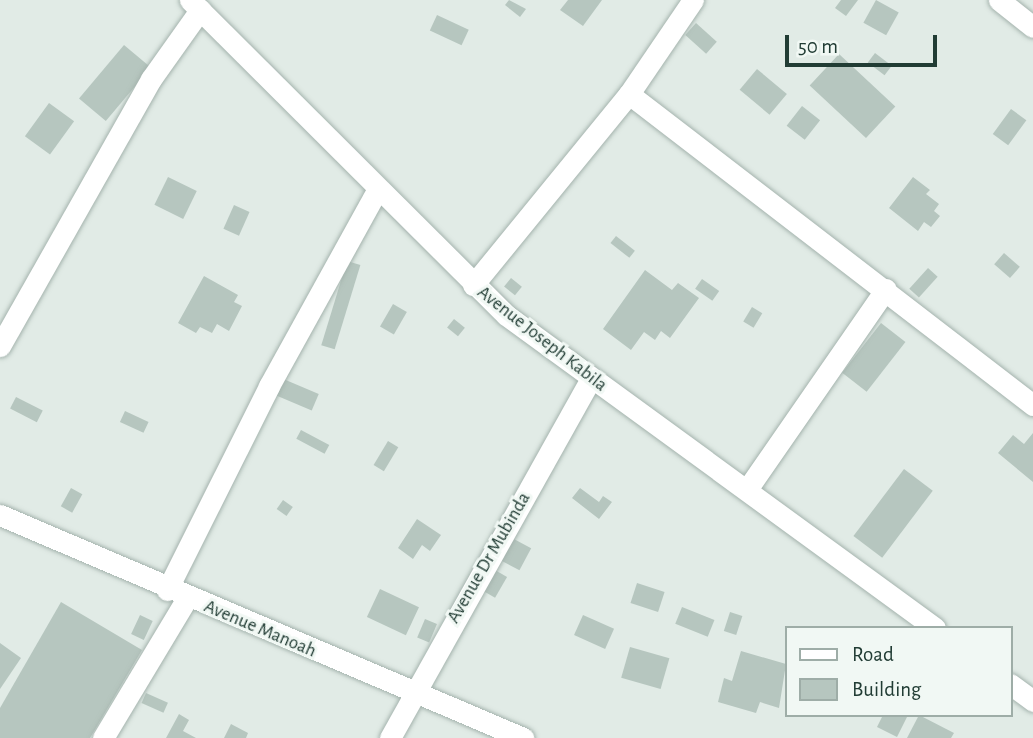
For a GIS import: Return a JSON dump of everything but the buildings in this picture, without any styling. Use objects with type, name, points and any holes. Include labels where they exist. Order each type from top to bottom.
[{"type":"street","points":[[473,285],[629,94],[693,0]]},
{"type":"street","points":[[999,0],[1033,27]]},
{"type":"street","points":[[0,346],[195,5]]},
{"type":"street","name":"Avenue Joseph Kabila","points":[[195,5],[473,285],[591,379],[748,488],[932,626]]},
{"type":"street","points":[[629,94],[887,289],[1033,405]]},
{"type":"street","points":[[103,738],[177,594],[269,386],[377,190]]},
{"type":"street","points":[[748,488],[887,289]]},
{"type":"street","name":"Avenue Dr Mubinda","points":[[390,738],[591,379]]},
{"type":"street","name":"Avenue Manoah","points":[[0,515],[177,594],[523,738]]},
{"type":"street","points":[[1012,685],[1033,701]]}]
